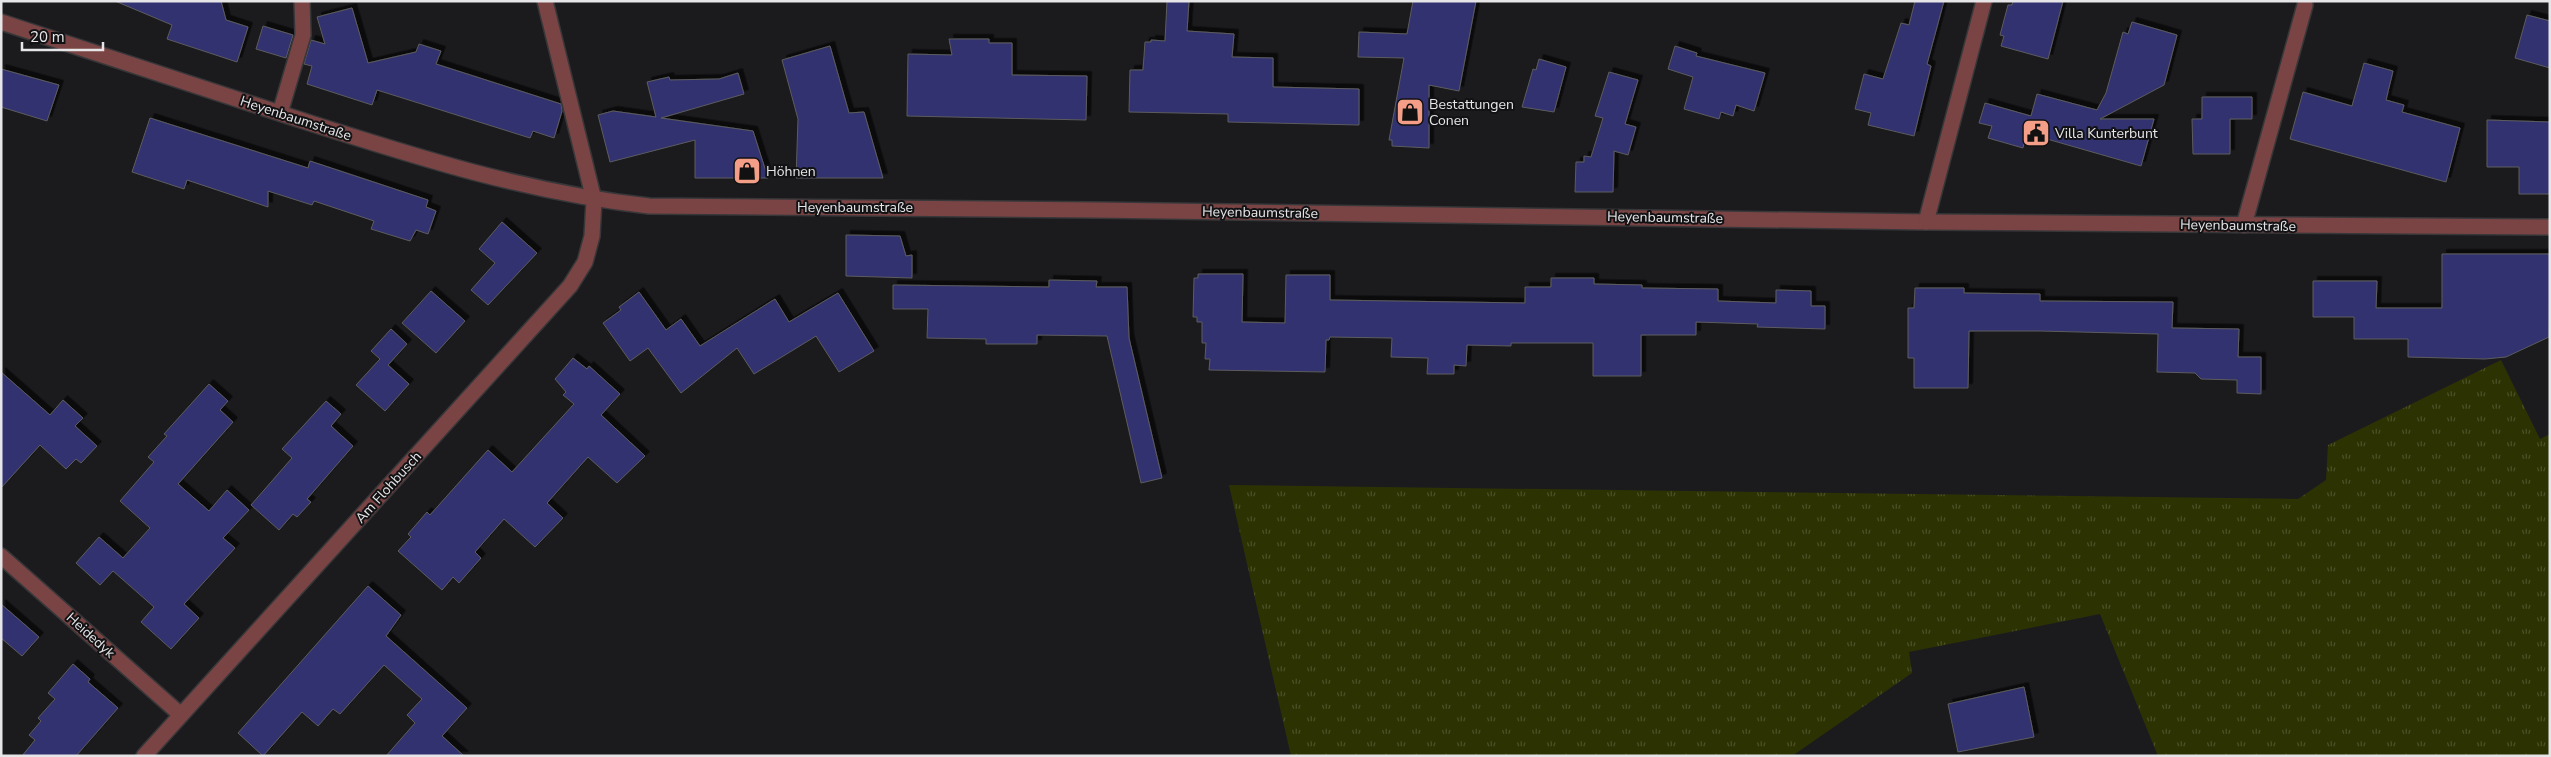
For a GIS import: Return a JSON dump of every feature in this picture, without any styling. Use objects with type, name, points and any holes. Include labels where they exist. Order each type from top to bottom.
[{"type":"street","points":[[280,113],[303,35],[302,1]]},
{"type":"street","points":[[545,1],[594,200]]},
{"type":"street","points":[[1926,222],[1984,1]]},
{"type":"street","points":[[2244,225],[2305,5]]},
{"type":"street","name":"Heyenbaumstraße","points":[[1,22],[420,158],[526,187],[594,200],[649,206],[1065,209],[1926,222],[2550,227]]},
{"type":"street","name":"Am Flohbusch","points":[[144,756],[570,286],[585,262],[592,236],[594,200]]},
{"type":"street","name":"Heidedyk","points":[[1,556],[180,715]]},
{"type":"green space","points":[[2501,360],[2540,439],[2550,434],[2550,756],[2158,756],[2100,614],[1909,652],[1912,673],[1792,756],[1291,756],[1229,485],[2298,499],[2326,480],[2328,445]]},
{"type":"building","points":[[115,1],[221,1],[226,20],[248,27],[237,62],[167,39],[172,25]]},
{"type":"building","points":[[1167,1],[1189,1],[1187,31],[1234,34],[1232,57],[1273,58],[1273,87],[1359,89],[1359,125],[1228,122],[1228,114],[1129,112],[1130,70],[1143,70],[1145,42],[1151,42],[1151,40],[1165,41]]},
{"type":"building","points":[[1413,1],[1476,1],[1459,91],[1429,85],[1429,148],[1392,146],[1392,140],[1389,140],[1404,58],[1358,57],[1359,32],[1407,34]]},
{"type":"building","points":[[1915,1],[1944,1],[1927,64],[1931,66],[1914,136],[1868,125],[1871,113],[1855,109],[1864,74],[1883,79],[1901,23],[1909,25]]},
{"type":"building","points":[[2013,1],[2063,1],[2048,59],[2001,46],[2004,36],[2000,35],[2008,5],[2012,5]]},
{"type":"building","points":[[352,8],[368,63],[416,52],[419,44],[441,51],[436,64],[561,104],[562,111],[554,138],[533,131],[530,138],[377,90],[372,105],[307,84],[312,66],[304,64],[311,40],[325,44],[317,17]]},
{"type":"building","points":[[2527,15],[2550,21],[2550,68],[2515,58]]},
{"type":"building","points":[[2132,22],[2177,35],[2164,85],[2100,119],[2154,119],[2141,166],[2026,133],[2023,148],[1988,138],[1992,126],[1979,123],[1985,103],[2031,116],[2037,94],[2097,110],[2106,93],[2123,32],[2128,34]]},
{"type":"building","points":[[263,26],[293,35],[286,58],[256,49]]},
{"type":"building","points":[[949,39],[989,39],[989,43],[1012,43],[1012,75],[1087,76],[1086,120],[907,116],[908,54],[952,55]]},
{"type":"building","points":[[830,46],[849,113],[864,112],[883,178],[796,178],[798,119],[782,60]]},
{"type":"building","points":[[1675,46],[1697,53],[1696,56],[1765,73],[1754,111],[1736,105],[1733,116],[1721,112],[1719,119],[1684,109],[1693,77],[1668,69]]},
{"type":"building","points":[[1539,59],[1566,67],[1554,112],[1522,107],[1533,69],[1536,70]]},
{"type":"building","points":[[2364,63],[2393,71],[2386,100],[2404,105],[2402,112],[2460,128],[2446,182],[2290,139],[2303,92],[2352,106]]},
{"type":"building","points":[[1,69],[59,85],[47,121],[1,107]]},
{"type":"building","points":[[1609,72],[1638,80],[1625,124],[1636,127],[1628,155],[1614,151],[1613,192],[1575,192],[1576,162],[1584,162],[1584,156],[1591,157],[1603,118],[1595,116]]},
{"type":"building","points":[[738,73],[744,94],[661,118],[753,131],[768,178],[695,178],[695,140],[610,162],[598,115],[613,111],[656,117],[647,82],[669,77],[670,80],[719,79]]},
{"type":"building","points":[[2202,97],[2252,97],[2252,119],[2230,119],[2230,154],[2193,154],[2192,119],[2202,119]]},
{"type":"building","points":[[150,118],[308,168],[310,161],[428,200],[426,207],[436,211],[428,234],[416,230],[410,241],[371,229],[374,221],[314,201],[312,205],[268,191],[268,207],[187,180],[184,189],[132,172]]},
{"type":"building","points":[[2487,120],[2550,122],[2550,194],[2519,194],[2519,167],[2487,167]]},
{"type":"building","points":[[502,222],[537,253],[488,305],[471,290],[495,263],[479,249]]},
{"type":"building","points":[[846,235],[900,236],[906,256],[912,255],[912,278],[846,276]]},
{"type":"building","points":[[2442,254],[2550,254],[2549,337],[2506,357],[2485,359],[2408,357],[2408,339],[2354,339],[2354,317],[2313,317],[2313,281],[2377,281],[2376,308],[2442,308]]},
{"type":"building","points":[[1198,274],[1243,274],[1242,322],[1285,323],[1286,275],[1330,275],[1330,300],[1525,303],[1525,287],[1551,287],[1551,278],[1594,278],[1594,284],[1642,285],[1642,288],[1718,289],[1718,301],[1776,303],[1776,290],[1811,291],[1811,306],[1825,306],[1825,329],[1757,327],[1758,324],[1696,322],[1696,335],[1641,335],[1641,376],[1593,376],[1593,343],[1511,343],[1511,346],[1467,345],[1466,366],[1454,365],[1454,374],[1427,374],[1428,358],[1391,357],[1392,338],[1330,337],[1329,340],[1326,340],[1325,372],[1209,370],[1210,359],[1205,359],[1206,343],[1202,343],[1202,322],[1197,322],[1197,317],[1193,317],[1194,278],[1198,278]]},
{"type":"building","points":[[1049,280],[1097,281],[1096,287],[1127,287],[1129,338],[1162,478],[1141,483],[1107,336],[1037,335],[1037,344],[986,344],[986,339],[927,338],[928,309],[893,309],[893,285],[1049,287]]},
{"type":"building","points":[[1915,288],[1964,288],[1964,293],[2040,294],[2040,301],[2173,302],[2172,328],[2239,329],[2238,357],[2261,357],[2261,394],[2237,393],[2237,380],[2201,379],[2195,373],[2157,372],[2158,334],[2040,331],[1969,331],[1968,388],[1914,388],[1914,358],[1908,358],[1908,308],[1914,308]]},
{"type":"building","points":[[431,291],[465,321],[436,353],[402,323]]},
{"type":"building","points":[[639,292],[666,330],[681,319],[700,346],[775,299],[789,322],[838,293],[874,351],[839,372],[816,336],[754,374],[737,348],[681,393],[648,348],[630,361],[603,323],[621,310],[619,307]]},
{"type":"building","points":[[391,329],[407,344],[388,365],[409,384],[385,411],[356,385],[380,359],[371,351]]},
{"type":"building","points":[[573,358],[587,369],[589,366],[620,394],[601,415],[645,456],[617,483],[588,457],[547,503],[563,518],[535,547],[504,519],[475,552],[481,558],[459,583],[453,577],[442,590],[398,551],[411,537],[408,534],[427,512],[430,515],[488,450],[512,472],[574,404],[563,395],[566,392],[555,379]]},
{"type":"building","points":[[1,372],[50,415],[63,400],[83,418],[75,426],[97,446],[81,463],[76,459],[66,469],[40,445],[1,488]]},
{"type":"building","points":[[209,384],[228,401],[220,410],[233,422],[178,484],[209,511],[227,490],[249,510],[223,538],[235,548],[184,604],[199,618],[171,649],[141,622],[154,607],[113,571],[100,585],[76,563],[99,537],[123,558],[150,528],[120,501],[154,462],[148,457],[167,436],[164,434]]},
{"type":"building","points":[[326,401],[341,414],[331,426],[353,446],[307,499],[311,502],[297,517],[293,514],[279,530],[251,505],[292,458],[282,449]]},
{"type":"building","points":[[368,586],[401,615],[386,636],[467,708],[442,736],[464,756],[386,756],[415,723],[407,715],[422,699],[384,665],[340,714],[333,709],[318,726],[302,712],[263,756],[238,733]]},
{"type":"building","points":[[1,604],[39,637],[22,656],[1,638]]},
{"type":"building","points":[[73,664],[90,679],[88,682],[118,708],[76,756],[22,756],[35,740],[29,735],[41,721],[38,718],[55,699],[48,693]]},
{"type":"building","points":[[2024,687],[2034,737],[1958,752],[1948,704]]},
{"type":"place","name":"Bestattungen Conen","points":[[1410,112]]},
{"type":"place","name":"Villa Kunterbunt","points":[[2036,133]]},
{"type":"place","name":"Höhnen","points":[[747,171]]}]
